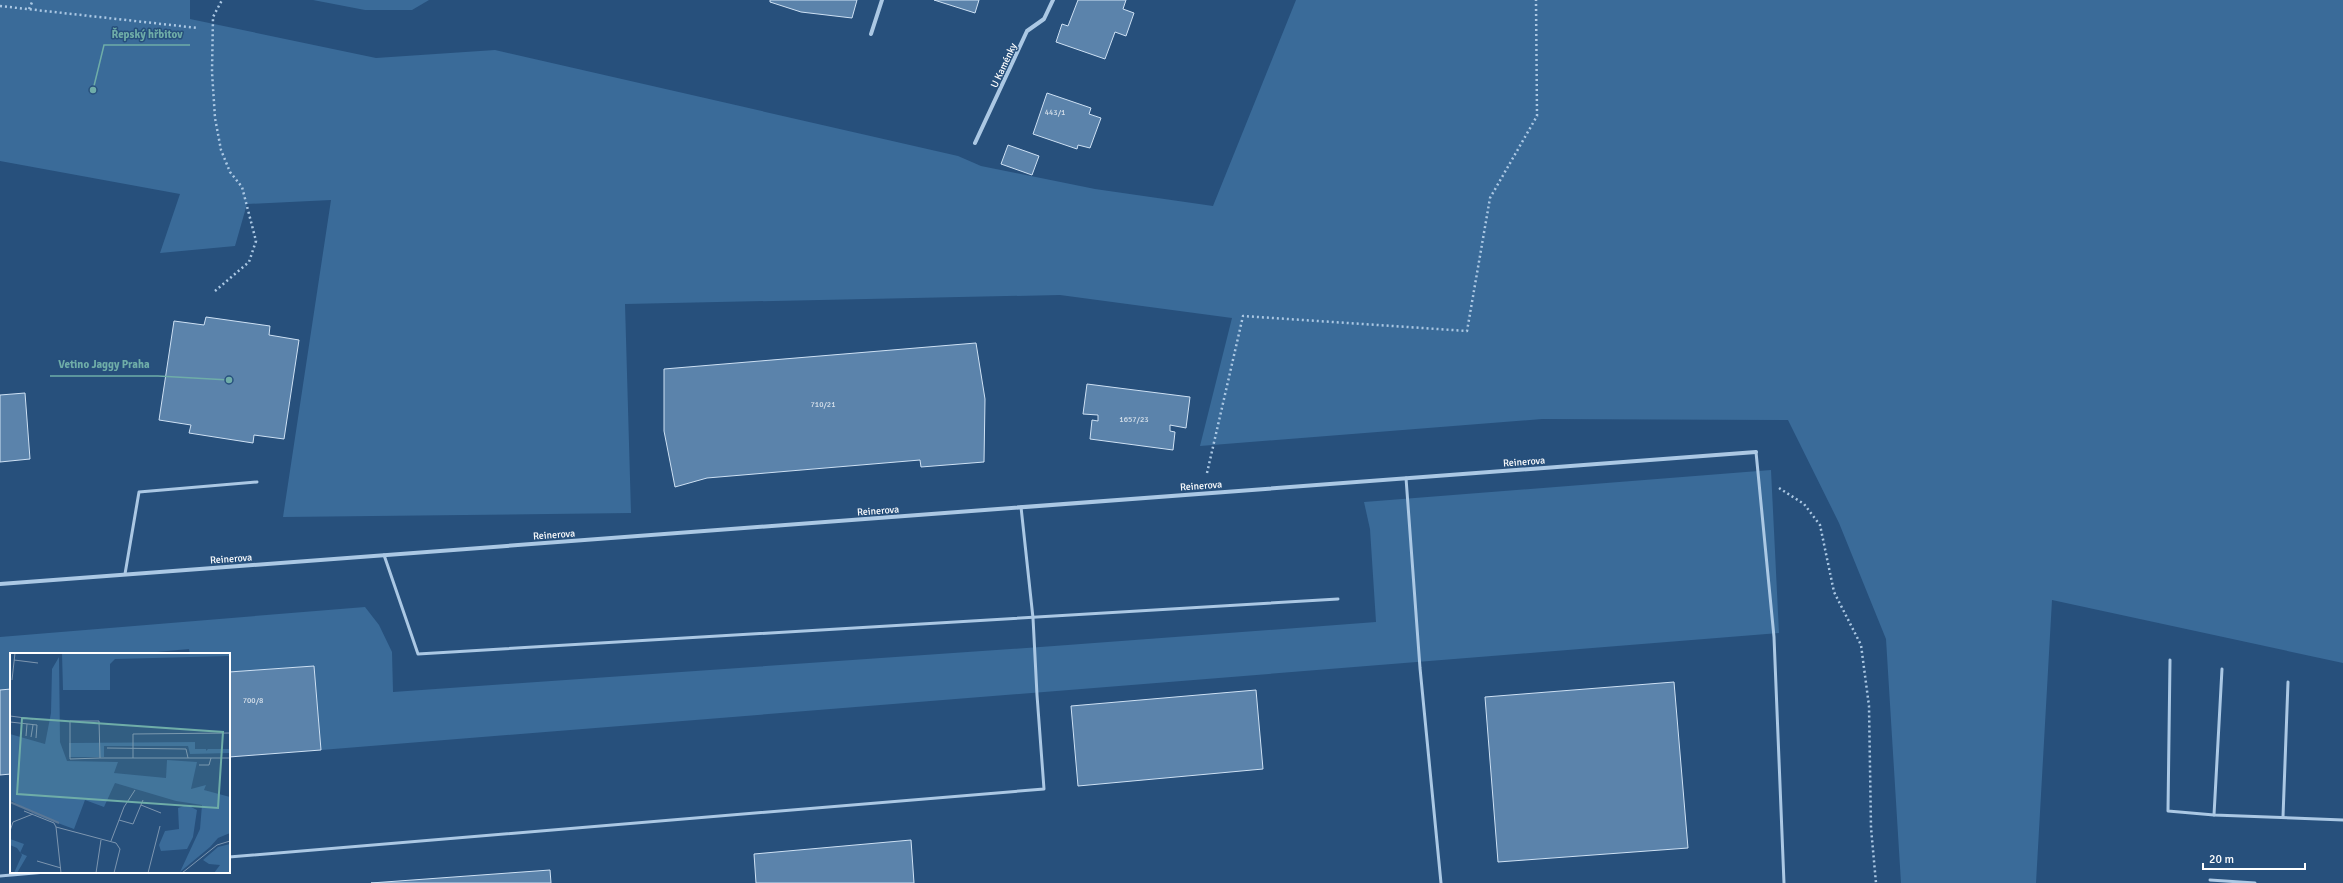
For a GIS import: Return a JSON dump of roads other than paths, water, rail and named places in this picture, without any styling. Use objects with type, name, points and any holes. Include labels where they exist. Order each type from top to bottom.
[{"type":"street","points":[[871,34],[882,0]]},
{"type":"street","name":"U Kaménky","points":[[975,143],[1027,31],[1044,19],[1052,0]]},
{"type":"street","name":"Reinerova","points":[[0,584],[1756,452]]},
{"type":"lane","points":[[1756,452],[1774,637],[1784,883]]},
{"type":"lane","points":[[1406,478],[1420,668],[1441,883]]},
{"type":"lane","points":[[125,574],[139,492],[257,482]]},
{"type":"lane","points":[[230,857],[1044,789],[1036,695],[1033,618],[1021,507]]},
{"type":"lane","points":[[384,555],[418,654],[1338,599]]},
{"type":"lane","points":[[2170,660],[2168,811],[2214,816],[2343,820]]},
{"type":"lane","points":[[2214,816],[2222,669]]},
{"type":"lane","points":[[2283,817],[2288,682]]},
{"type":"lane","points":[[0,876],[34,873]]},
{"type":"lane","points":[[2210,880],[2254,883]]},
{"type":"place","name":"Řepský hřbitov","points":[[93,90]]},
{"type":"place","name":"Vetino Jaggy Praha","points":[[229,380]]}]
